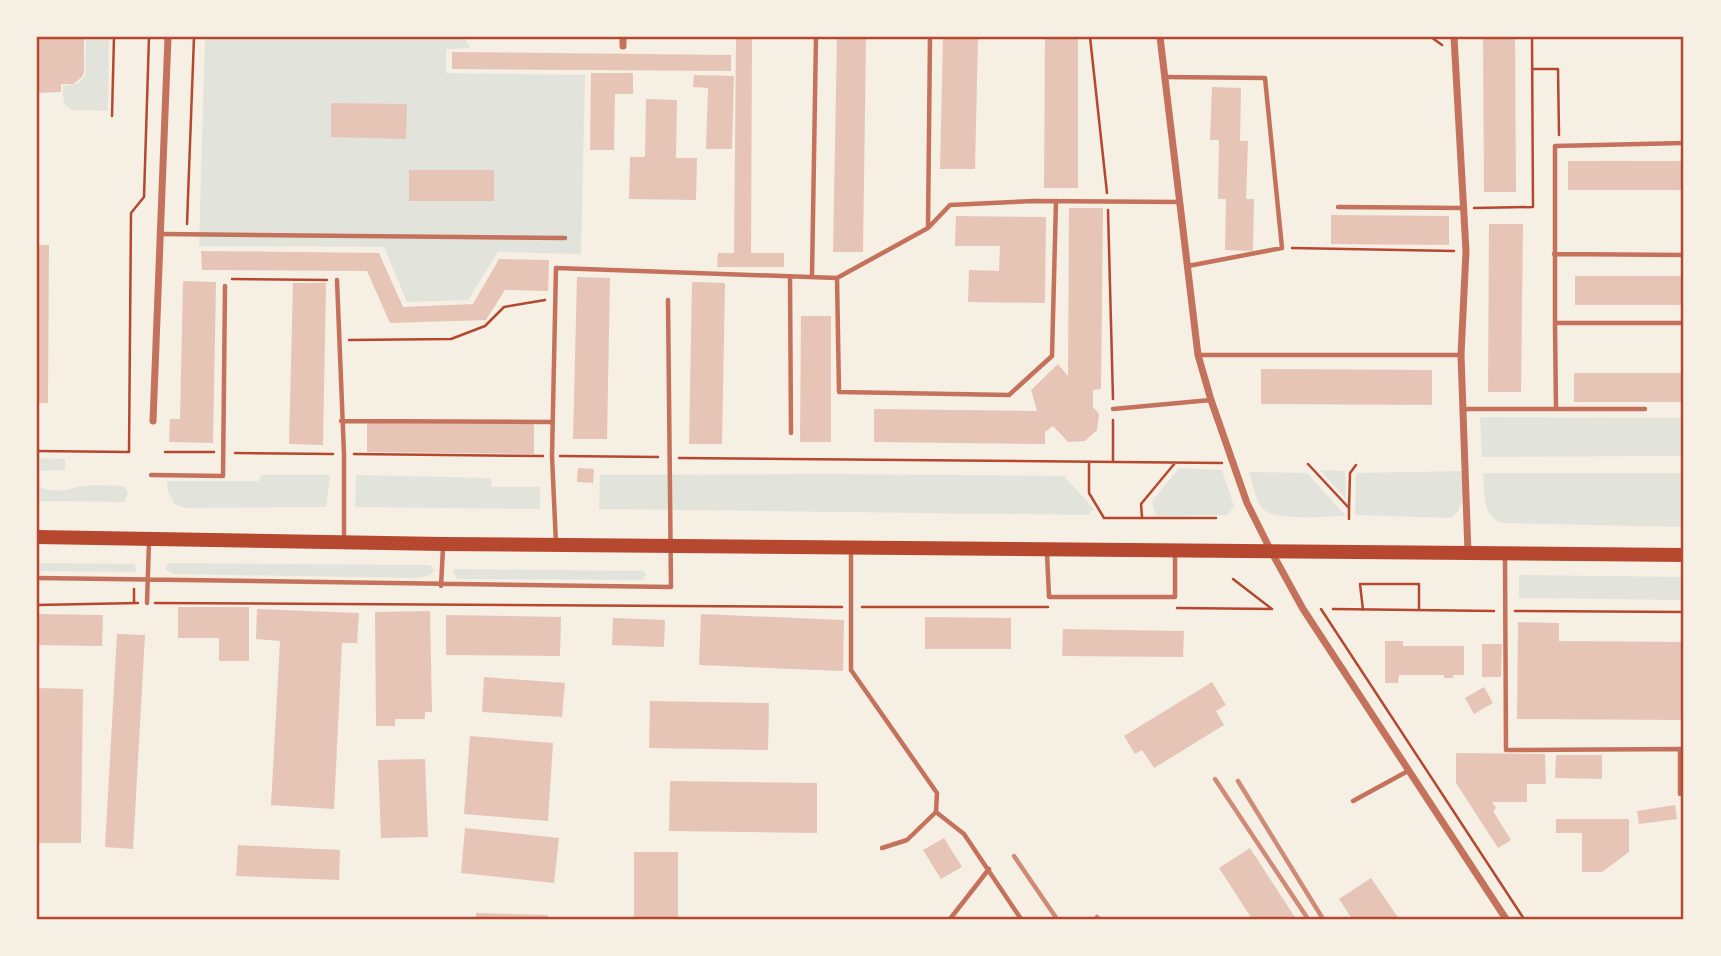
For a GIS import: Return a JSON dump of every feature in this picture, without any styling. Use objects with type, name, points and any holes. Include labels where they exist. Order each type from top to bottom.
[{"type":"main road","points":[[37,537],[443,544],[1684,555]]},
{"type":"street","points":[[153,421],[168,37]]},
{"type":"street","points":[[623,37],[623,46]]},
{"type":"street","points":[[1160,37],[1198,355],[1247,503],[1303,609],[1506,919]]},
{"type":"street","points":[[1454,37],[1466,251],[1461,355],[1468,553]]},
{"type":"lane","points":[[812,276],[816,37]]},
{"type":"lane","points":[[928,228],[930,37]]},
{"type":"lane","points":[[1166,77],[1265,78],[1282,248],[1188,266]]},
{"type":"lane","points":[[1556,409],[1555,146],[1684,143]]},
{"type":"lane","points":[[836,278],[839,392],[1009,395],[1052,356],[1056,201]]},
{"type":"lane","points":[[556,545],[552,422],[556,268],[836,278],[928,228],[950,205],[1056,201],[1180,202]]},
{"type":"lane","points":[[1338,207],[1464,208]]},
{"type":"lane","points":[[160,234],[565,238]]},
{"type":"lane","points":[[1554,254],[1684,255]]},
{"type":"lane","points":[[790,277],[791,433]]},
{"type":"lane","points":[[337,280],[344,454],[344,542]]},
{"type":"lane","points":[[151,475],[223,477],[225,286]]},
{"type":"lane","points":[[37,578],[441,586],[671,587],[668,300]]},
{"type":"lane","points":[[1555,323],[1684,323]]},
{"type":"lane","points":[[1198,355],[1461,355]]},
{"type":"lane","points":[[1113,409],[1211,400]]},
{"type":"lane","points":[[1463,409],[1644,409]]},
{"type":"lane","points":[[341,421],[552,422]]},
{"type":"lane","points":[[148,603],[149,539]]},
{"type":"lane","points":[[441,586],[443,544]]},
{"type":"lane","points":[[851,547],[851,670],[937,793],[936,812],[907,840],[882,848]]},
{"type":"lane","points":[[1047,549],[1049,597],[1175,597],[1175,550]]},
{"type":"lane","points":[[1505,553],[1506,750],[1680,749],[1680,794],[1684,794]]},
{"type":"lane","points":[[1353,802],[1409,771]]},
{"type":"lane","points":[[936,812],[964,834],[1021,919]]},
{"type":"lane","points":[[950,919],[989,869]]},
{"type":"path","points":[[112,116],[114,37]]},
{"type":"path","points":[[37,450],[129,452],[131,213],[144,197],[149,37]]},
{"type":"path","points":[[186,234],[194,37]]},
{"type":"path","points":[[1090,37],[1108,202],[1114,462]]},
{"type":"path","points":[[1464,208],[1533,207],[1532,37]]},
{"type":"path","points":[[1532,69],[1558,69],[1560,146]]},
{"type":"path","points":[[1282,248],[1466,251]]},
{"type":"path","points":[[225,286],[225,279],[337,280]]},
{"type":"path","points":[[339,340],[452,339],[485,326],[504,307],[555,298]]},
{"type":"path","points":[[165,452],[1224,463]]},
{"type":"path","points":[[1089,462],[1089,493],[1104,518],[1216,517]]},
{"type":"path","points":[[1142,518],[1141,504],[1175,463]]},
{"type":"path","points":[[1308,464],[1349,508]]},
{"type":"path","points":[[1349,519],[1349,472],[1356,465]]},
{"type":"path","points":[[1175,608],[1272,609],[1233,579]]},
{"type":"path","points":[[1363,610],[1360,584],[1419,584],[1419,610]]},
{"type":"path","points":[[37,605],[148,603],[1049,607]]},
{"type":"path","points":[[1321,609],[1524,919]]},
{"type":"shaded area","points":[[86,37],[109,37],[108,111],[74,110],[67,107],[64,101],[63,86],[79,83],[85,75]]},
{"type":"shaded area","points":[[205,37],[464,37],[470,48],[446,49],[446,73],[585,75],[581,254],[498,252],[468,300],[407,302],[384,247],[199,246]]},
{"type":"shaded area","points":[[1480,417],[1684,418],[1684,456],[1482,457]]},
{"type":"shaded area","points":[[37,458],[65,459],[65,470],[39,471],[40,487],[59,490],[89,486],[124,486],[128,492],[125,502],[37,501]]},
{"type":"shaded area","points":[[1179,468],[1222,470],[1234,506],[1228,515],[1156,516],[1152,501]]},
{"type":"shaded area","points":[[1320,470],[1345,471],[1346,499]]},
{"type":"shaded area","points":[[1462,471],[1462,503],[1451,518],[1355,515],[1356,473]]},
{"type":"shaded area","points":[[1249,472],[1307,473],[1346,516],[1290,517],[1269,513],[1258,501]]},
{"type":"shaded area","points":[[1483,473],[1684,473],[1684,527],[1502,523],[1495,520],[1487,509]]},
{"type":"shaded area","points":[[261,475],[330,475],[326,507],[184,508],[174,504],[168,491],[167,481],[259,481]]},
{"type":"shaded area","points":[[356,475],[491,478],[492,487],[540,487],[540,509],[355,507]]},
{"type":"shaded area","points":[[600,475],[1064,476],[1094,509],[1088,515],[599,509]]},
{"type":"shaded area","points":[[37,563],[134,564],[137,570],[37,571]]},
{"type":"shaded area","points":[[169,563],[430,565],[435,571],[428,576],[414,578],[173,574],[165,569]]},
{"type":"shaded area","points":[[454,569],[644,571],[646,575],[643,580],[456,579]]},
{"type":"shaded area","points":[[1519,575],[1684,577],[1684,600],[1519,598]]},
{"type":"building","points":[[37,37],[84,37],[82,77],[73,84],[61,84],[61,92],[37,93]]},
{"type":"building","points":[[736,37],[752,37],[751,253],[784,253],[784,267],[717,267],[718,253],[734,253]]},
{"type":"building","points":[[837,37],[866,37],[863,252],[833,252]]},
{"type":"building","points":[[943,37],[978,37],[975,169],[940,169]]},
{"type":"building","points":[[1045,37],[1078,37],[1078,188],[1044,188]]},
{"type":"building","points":[[1483,37],[1515,37],[1516,192],[1484,192]]},
{"type":"building","points":[[452,52],[731,55],[731,71],[452,69]]},
{"type":"building","points":[[591,73],[633,73],[633,94],[615,94],[614,150],[590,150]]},
{"type":"building","points":[[694,75],[734,76],[732,149],[706,149],[708,88],[693,87]]},
{"type":"building","points":[[1212,87],[1241,88],[1240,141],[1248,141],[1246,199],[1254,199],[1253,251],[1225,250],[1226,199],[1218,199],[1219,140],[1210,140]]},
{"type":"building","points":[[646,99],[677,100],[676,158],[697,158],[696,200],[629,199],[630,157],[645,157]]},
{"type":"building","points":[[331,103],[407,104],[406,139],[331,137]]},
{"type":"building","points":[[1568,161],[1684,161],[1684,190],[1568,190]]},
{"type":"building","points":[[409,170],[494,170],[494,201],[409,201]]},
{"type":"building","points":[[1069,208],[1103,208],[1101,389],[1093,390],[1093,407],[1099,414],[1097,430],[1085,441],[1068,442],[1053,426],[1045,432],[1045,444],[874,442],[874,409],[1037,411],[1031,390],[1058,364],[1068,376]]},
{"type":"building","points":[[1331,215],[1449,216],[1449,245],[1331,244]]},
{"type":"building","points":[[956,216],[1046,217],[1045,303],[968,302],[969,270],[999,271],[1000,246],[955,246]]},
{"type":"building","points":[[1489,224],[1523,224],[1521,392],[1488,392]]},
{"type":"building","points":[[37,245],[49,245],[48,403],[37,403]]},
{"type":"building","points":[[201,251],[379,253],[403,307],[473,304],[499,259],[549,260],[548,291],[505,290],[486,320],[390,323],[367,271],[202,270]]},
{"type":"building","points":[[1575,276],[1684,276],[1684,305],[1575,305]]},
{"type":"building","points":[[577,277],[610,278],[607,439],[573,439]]},
{"type":"building","points":[[183,281],[216,282],[213,443],[169,442],[170,419],[180,419]]},
{"type":"building","points":[[692,282],[725,283],[722,444],[689,444]]},
{"type":"building","points":[[293,283],[326,283],[323,445],[289,444]]},
{"type":"building","points":[[801,316],[831,316],[831,442],[800,442]]},
{"type":"building","points":[[1261,369],[1432,370],[1432,405],[1261,404]]},
{"type":"building","points":[[1574,373],[1684,373],[1684,402],[1574,402]]},
{"type":"building","points":[[367,423],[534,424],[534,454],[367,452]]},
{"type":"building","points":[[578,468],[594,469],[593,483],[577,482]]},
{"type":"building","points":[[178,607],[249,607],[249,661],[219,661],[219,638],[178,638]]},
{"type":"building","points":[[257,609],[359,613],[357,643],[342,643],[334,809],[271,805],[280,641],[256,639]]},
{"type":"building","points":[[430,611],[432,712],[425,712],[425,719],[395,719],[395,726],[376,726],[375,612]]},
{"type":"building","points":[[37,614],[103,615],[102,646],[37,645]]},
{"type":"building","points":[[701,614],[844,620],[843,671],[699,665]]},
{"type":"building","points":[[446,615],[561,617],[560,656],[446,655]]},
{"type":"building","points":[[925,617],[1011,618],[1011,649],[925,649]]},
{"type":"building","points":[[613,618],[665,620],[664,647],[612,645]]},
{"type":"building","points":[[1518,622],[1559,623],[1559,641],[1684,642],[1684,720],[1517,719]]},
{"type":"building","points":[[1063,629],[1184,631],[1183,657],[1062,656]]},
{"type":"building","points":[[117,634],[145,635],[133,849],[105,847]]},
{"type":"building","points":[[1385,641],[1403,641],[1403,646],[1464,646],[1464,675],[1444,678],[1444,675],[1399,675],[1398,683],[1385,683]]},
{"type":"building","points":[[1482,644],[1502,644],[1501,677],[1482,677]]},
{"type":"building","points":[[484,677],[565,683],[562,717],[482,712]]},
{"type":"building","points":[[1212,682],[1226,705],[1216,711],[1224,725],[1154,768],[1142,750],[1135,754],[1124,736]]},
{"type":"building","points":[[1484,687],[1493,703],[1474,714],[1465,698]]},
{"type":"building","points":[[37,688],[83,689],[81,843],[37,843]]},
{"type":"building","points":[[650,701],[769,703],[768,750],[649,748]]},
{"type":"building","points":[[470,736],[553,743],[548,821],[464,814]]},
{"type":"building","points":[[1456,753],[1545,754],[1546,784],[1527,784],[1527,802],[1492,802],[1496,808],[1493,811],[1511,840],[1498,848],[1456,783]]},
{"type":"building","points":[[1556,755],[1602,755],[1602,779],[1555,778]]},
{"type":"building","points":[[425,759],[428,837],[381,838],[378,760]]},
{"type":"building","points":[[670,781],[817,783],[817,833],[669,831]]},
{"type":"building","points":[[1675,805],[1677,819],[1639,824],[1637,811]]},
{"type":"building","points":[[1556,819],[1629,819],[1629,852],[1602,872],[1582,872],[1582,833],[1556,833]]},
{"type":"building","points":[[465,828],[559,838],[554,883],[461,873]]},
{"type":"building","points":[[944,838],[962,867],[941,879],[923,850]]},
{"type":"building","points":[[238,845],[340,850],[339,880],[236,876]]},
{"type":"building","points":[[1250,848],[1296,919],[1252,919],[1219,868]]},
{"type":"building","points":[[634,852],[678,852],[678,919],[634,919]]},
{"type":"building","points":[[1371,878],[1399,919],[1352,919],[1339,899]]},
{"type":"building","points":[[476,913],[548,915],[548,919],[476,919]]},
{"type":"railway","points":[[1215,779],[1308,919]]},
{"type":"railway","points":[[1238,781],[1323,919]]},
{"type":"railway","points":[[1014,856],[1057,919]]}]
